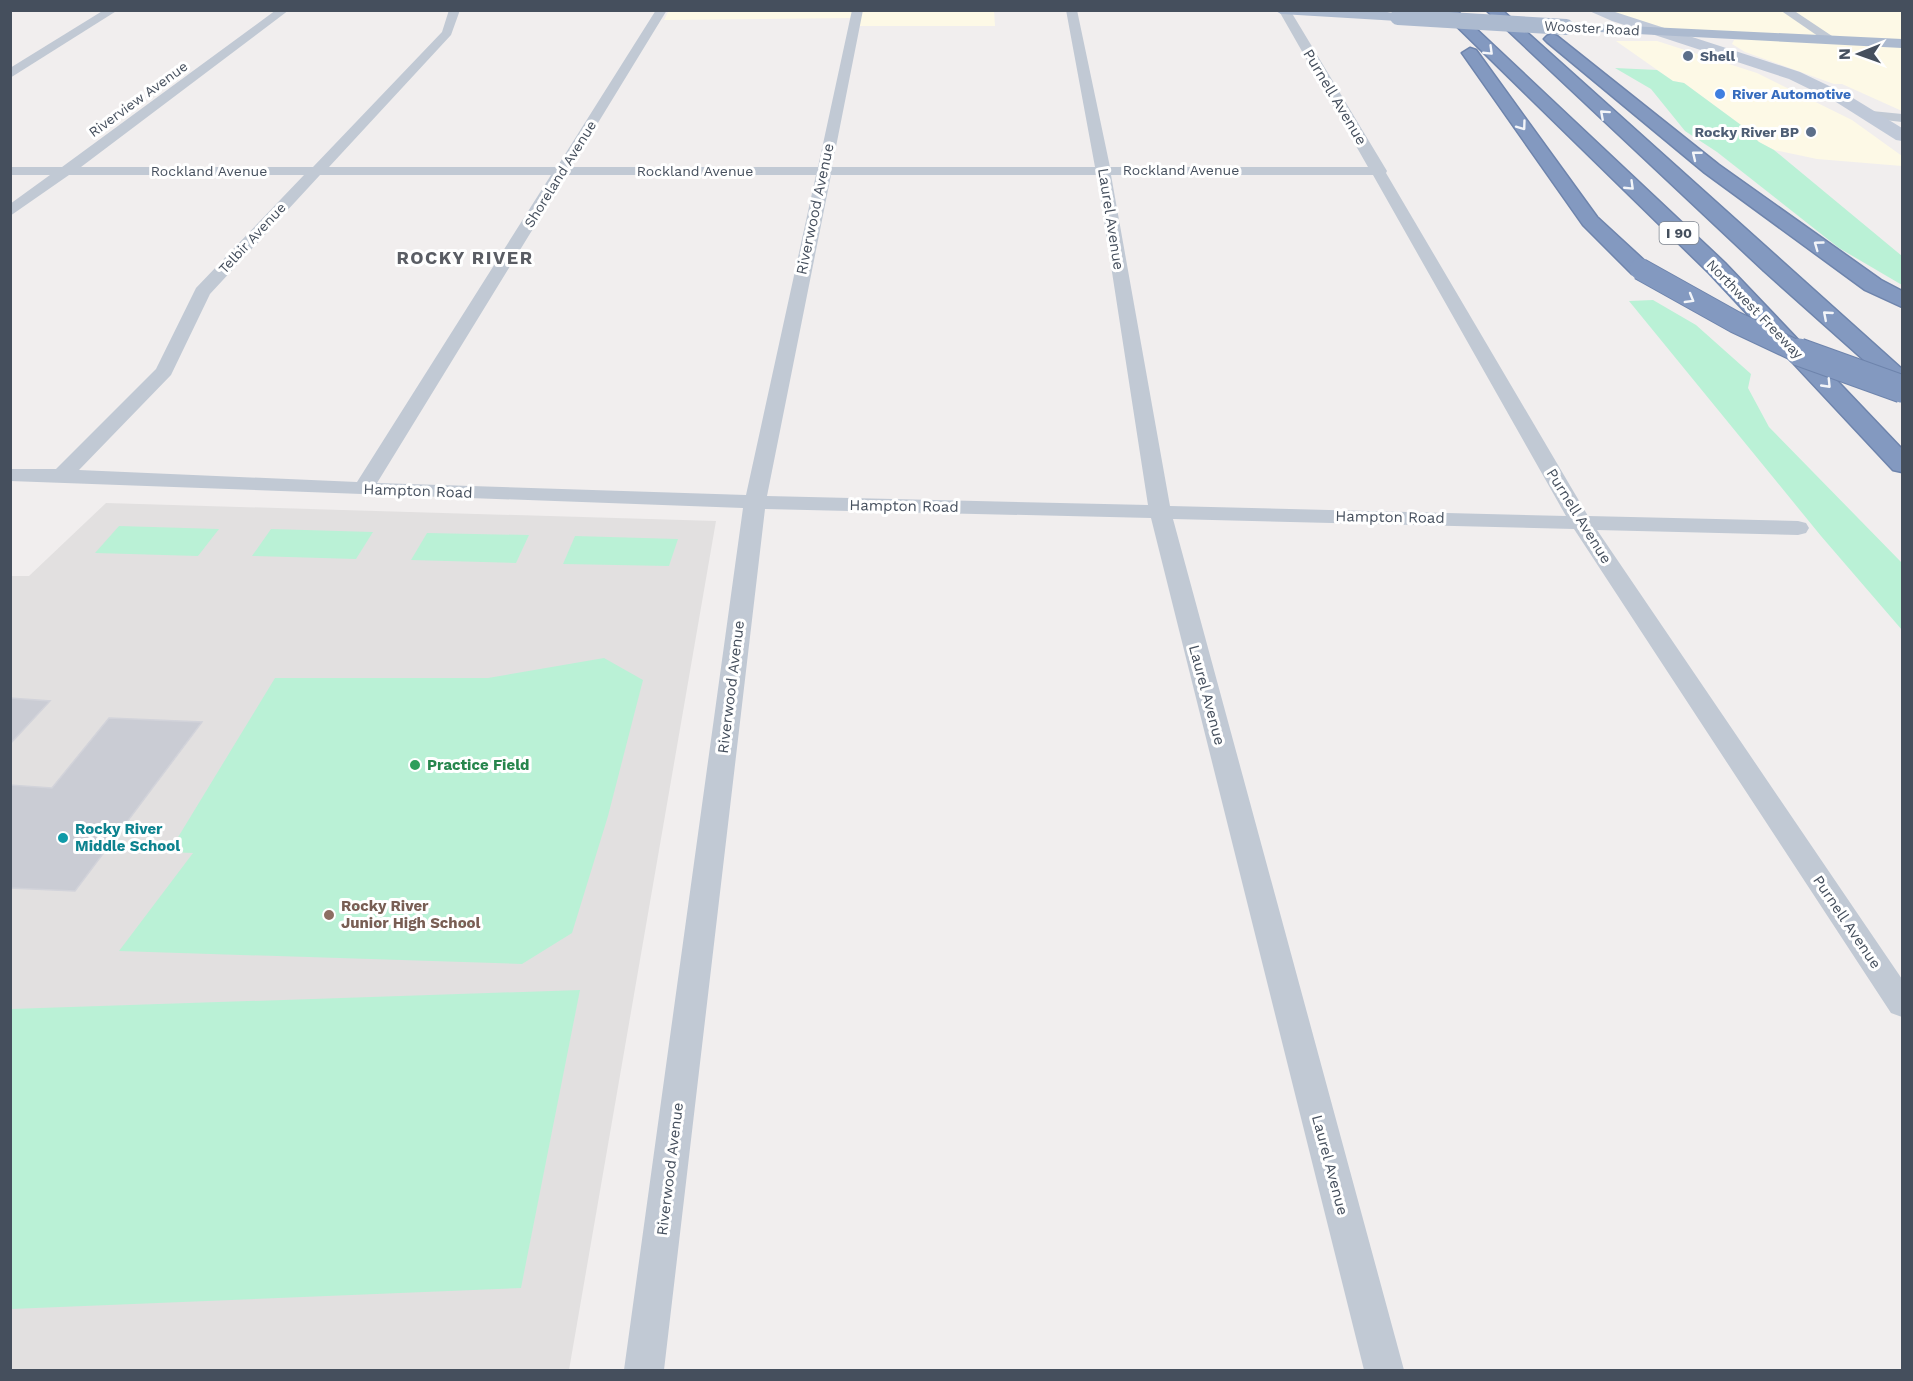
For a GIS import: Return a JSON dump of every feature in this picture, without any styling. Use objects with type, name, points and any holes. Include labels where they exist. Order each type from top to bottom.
[{"type":"highway","points":[[1440,10],[1590,221],[1640,269],[1726,320],[1862,378],[1902,389]]},
{"type":"highway","name":"Northwest Freeway","points":[[1447,10],[1717,268],[1902,464]]},
{"type":"highway","name":"I 90","points":[[1493,10],[1772,266],[1902,381]]},
{"type":"highway","points":[[1512,10],[1547,35],[1712,169],[1873,285],[1902,300]]},
{"type":"main road","points":[[1594,10],[1652,32],[1778,69],[1872,115],[1902,136]]},
{"type":"main road","name":"Wooster Road","points":[[1283,11],[1337,12],[1398,17],[1559,21],[1652,32],[1902,44]]},
{"type":"street","points":[[10,74],[113,10]]},
{"type":"street","name":"Riverview Avenue","points":[[10,212],[284,10]]},
{"type":"street","name":"Telbir Avenue","points":[[62,475],[164,371],[202,292],[447,33],[455,10]]},
{"type":"street","name":"Shoreland Avenue","points":[[363,489],[662,10]]},
{"type":"street","name":"Riverwood Avenue","points":[[644,1371],[755,502],[858,10]]},
{"type":"street","name":"Laurel Avenue","points":[[1071,10],[1103,170],[1160,512],[1384,1371]]},
{"type":"street","points":[[1785,10],[1832,40]]},
{"type":"street","name":"Purnell Avenue","points":[[1283,11],[1380,171],[1580,521],[1902,1004]]},
{"type":"street","points":[[1872,115],[1902,118]]},
{"type":"street","name":"Rockland Avenue","points":[[10,171],[1380,171]]},
{"type":"street","name":"Hampton Road","points":[[10,475],[62,475],[363,489],[755,502],[1798,528]]},
{"type":"shaded area","points":[[669,10],[994,10],[995,26],[850,26],[851,18],[664,20]]},
{"type":"shaded area","points":[[1606,11],[1902,11],[1902,41],[1656,28]]},
{"type":"shaded area","points":[[1734,40],[1902,47],[1902,111],[1842,84],[1834,84],[1745,52],[1732,44]]},
{"type":"shaded area","points":[[1616,41],[1657,41],[1757,73],[1852,120],[1902,156],[1902,166],[1817,159],[1774,150],[1759,142],[1741,125],[1684,83],[1673,81]]},
{"type":"shaded area","name":"Rocky River Junior High School","points":[[106,503],[716,521],[569,1370],[11,1370],[11,576],[29,576]]},
{"type":"green space","points":[[1615,68],[1657,70],[1673,81],[1684,83],[1741,125],[1759,142],[1774,150],[1902,256],[1902,285],[1839,248],[1717,152],[1685,131],[1651,89]]},
{"type":"green space","points":[[1653,300],[1696,325],[1751,374],[1748,388],[1769,427],[1902,563],[1902,630],[1821,536],[1629,301]]},
{"type":"green space","points":[[119,526],[219,529],[198,556],[95,553]]},
{"type":"green space","points":[[271,529],[373,532],[356,559],[252,556]]},
{"type":"green space","points":[[427,533],[529,535],[516,563],[411,560]]},
{"type":"green space","points":[[575,536],[678,539],[669,566],[563,564]]},
{"type":"green space","points":[[604,658],[643,680],[608,816],[572,933],[522,964],[119,951],[193,853],[169,852],[275,678],[488,678]]},
{"type":"green space","points":[[580,990],[521,1288],[11,1309],[11,1009]]},
{"type":"building","points":[[10,698],[50,701],[10,744]]},
{"type":"building","name":"Rocky River Middle School","points":[[109,718],[202,722],[75,891],[10,888],[10,785],[52,788]]},
{"type":"place","name":"Shell","points":[[1688,56]]},
{"type":"place","name":"River Automotive","points":[[1720,94]]},
{"type":"place","name":"Rocky River BP","points":[[1811,132]]},
{"type":"place","name":"Practice Field","points":[[415,765]]},
{"type":"place","name":"Rocky River Middle School","points":[[63,838]]},
{"type":"place","name":"Rocky River Junior High School","points":[[329,915]]},
{"type":"district","name":"ROCKY RIVER","points":[[465,257]]}]
